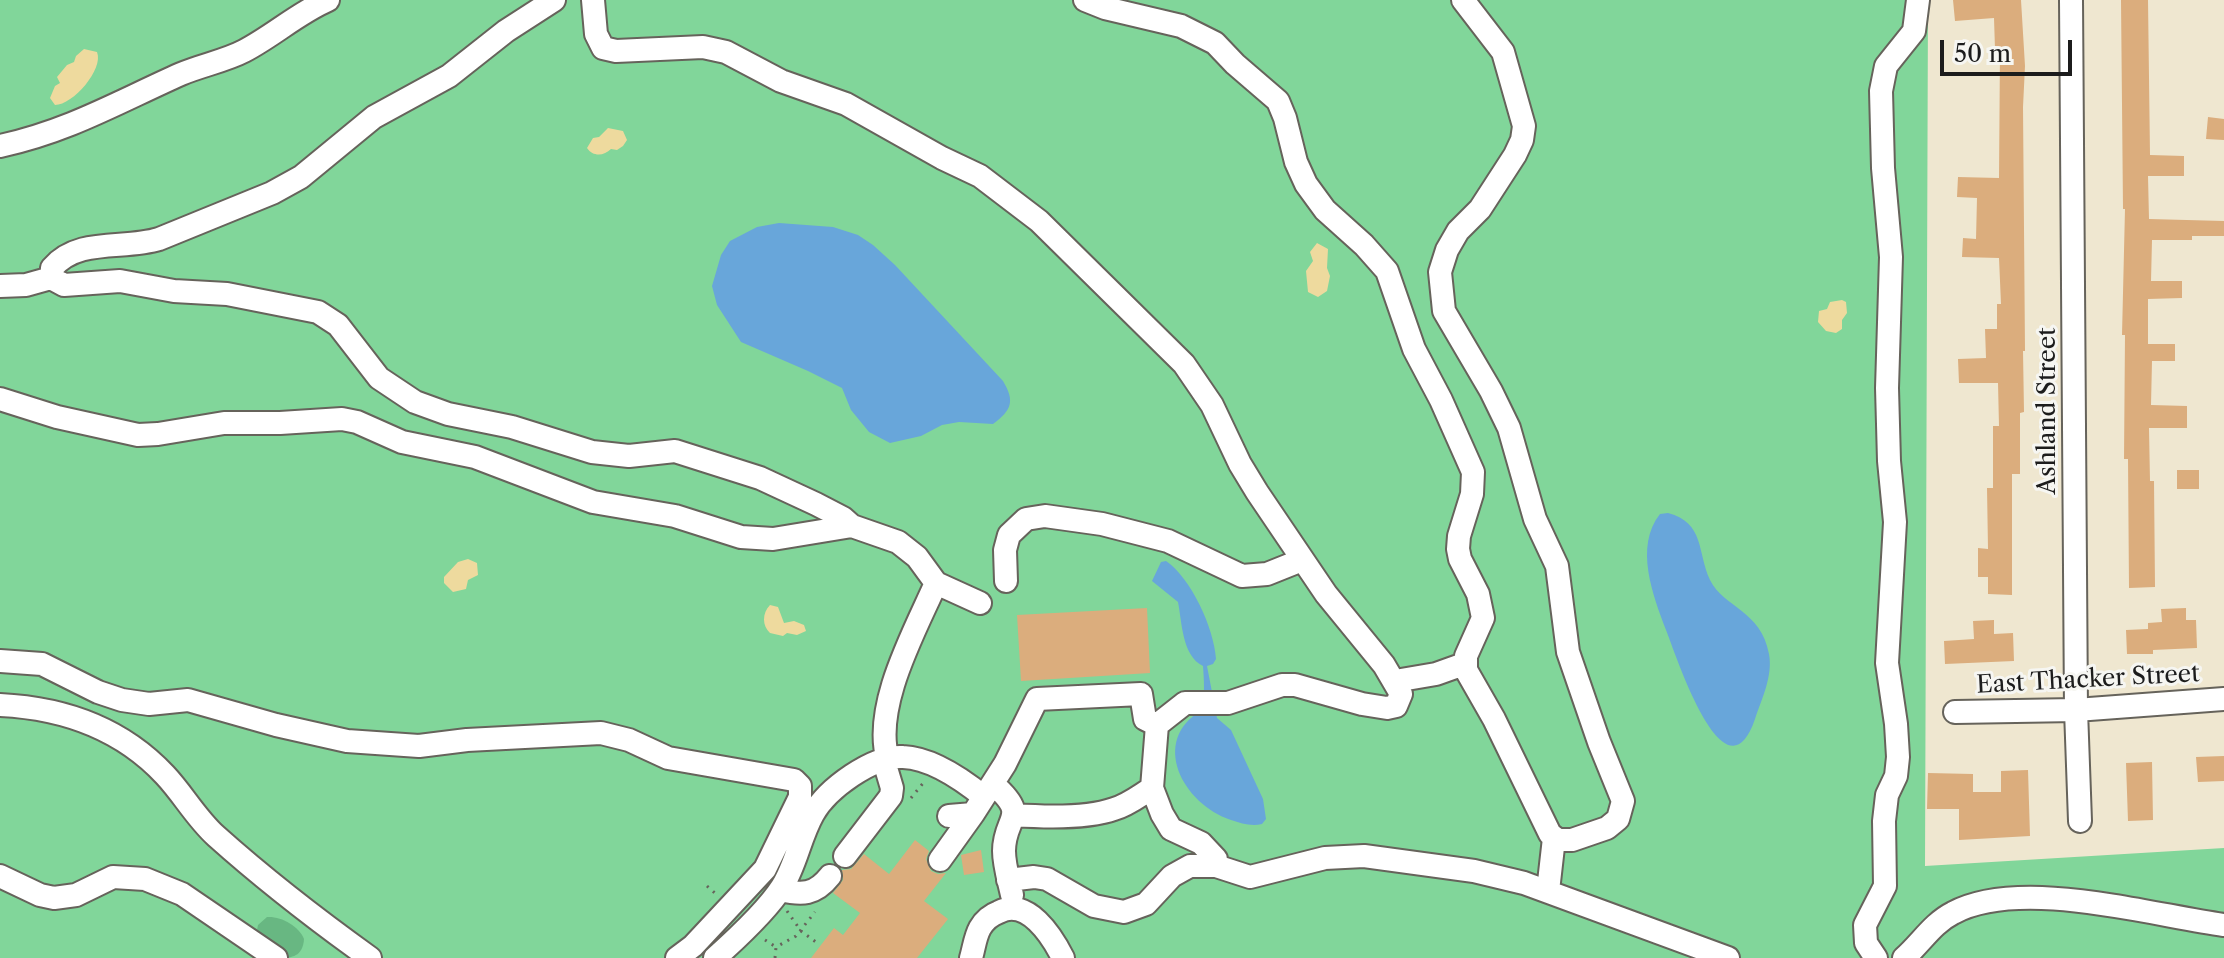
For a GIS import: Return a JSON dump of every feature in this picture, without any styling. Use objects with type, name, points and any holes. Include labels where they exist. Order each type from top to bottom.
[{"type":"street","points":[[0,146],[87,120],[184,72],[239,53],[328,0]]},
{"type":"street","points":[[51,278],[55,264],[71,253],[159,239],[287,185],[326,159],[380,112],[449,76],[506,31],[554,0]]},
{"type":"street","points":[[593,0],[596,34],[603,48],[616,51],[703,47],[726,52],[781,81],[846,104],[929,152],[991,182],[1062,242],[1098,282],[1184,364],[1212,405],[1248,478],[1326,594],[1395,681],[1401,694],[1399,703],[1392,707],[1362,704],[1289,685],[1271,687],[1228,703],[1185,703],[1157,725],[1152,788],[1171,829],[1201,843],[1213,855],[1216,866]]},
{"type":"street","points":[[1085,0],[1105,8],[1181,26],[1215,43],[1278,101],[1296,162],[1312,193],[1387,271],[1414,349],[1473,472],[1472,494],[1458,549],[1478,594],[1483,618],[1464,664],[1436,674],[1395,681]]},
{"type":"street","points":[[1463,0],[1503,52],[1524,126],[1515,155],[1475,215],[1449,243],[1440,272],[1443,304],[1509,428],[1535,519],[1557,566],[1568,652],[1623,801],[1618,819],[1607,828],[1572,840],[1554,838]]},
{"type":"street","points":[[1876,958],[1866,943],[1865,925],[1885,886],[1884,821],[1887,795],[1896,776],[1898,757],[1887,663],[1895,522],[1887,415],[1887,314],[1891,257],[1883,168],[1882,82],[1889,60],[1912,35],[1918,0]]},
{"type":"street","name":"Ashland Street","points":[[2071,0],[2076,710],[2080,821]]},
{"type":"street","points":[[0,286],[26,285],[51,278],[64,285],[135,283],[174,291],[256,299],[318,312],[338,325],[379,378],[405,398],[425,407],[499,424],[602,454],[640,455],[668,451],[688,454],[784,488],[843,518],[852,526],[898,542],[917,557],[936,583],[980,603]]},
{"type":"street","points":[[0,399],[57,417],[138,435],[236,422],[342,419],[357,422],[402,442],[475,457],[593,502],[675,516],[741,537],[773,539],[852,526]]},
{"type":"street","points":[[1006,581],[1005,550],[1009,535],[1026,519],[1045,516],[1102,524],[1168,541],[1242,576],[1261,576],[1302,560]]},
{"type":"street","points":[[845,856],[891,796],[883,740],[896,675],[936,583]]},
{"type":"street","points":[[0,661],[42,664],[98,692],[122,700],[149,704],[188,700],[347,741],[419,746],[467,740],[601,733],[629,740],[668,758],[794,780],[800,786],[800,797],[765,869],[693,946],[677,958]]},
{"type":"street","points":[[1464,664],[1554,838],[1548,891]]},
{"type":"street","points":[[940,860],[984,798],[1037,699],[1141,694],[1145,719],[1157,725]]},
{"type":"street","name":"East Thacker Street","points":[[1955,712],[2076,710],[2224,699]]},
{"type":"street","points":[[0,705],[38,708],[83,719],[131,746],[166,776],[217,836],[370,958]]},
{"type":"street","points":[[715,958],[780,890],[818,806],[842,782],[886,760],[905,757],[954,776],[984,798]]},
{"type":"street","points":[[1014,815],[1108,811],[1124,806],[1152,788]]},
{"type":"street","points":[[949,816],[984,798],[1008,798],[1014,815],[1004,848],[1015,908]]},
{"type":"street","points":[[1008,880],[1047,879],[1094,906],[1124,912],[1146,904],[1172,876],[1198,864],[1216,866],[1250,877],[1325,858],[1364,856],[1474,871],[1548,891],[1728,958]]},
{"type":"street","points":[[0,876],[40,895],[54,898],[76,895],[113,877],[145,879],[182,894],[276,958]]},
{"type":"street","points":[[780,890],[810,893],[830,876]]},
{"type":"street","points":[[1904,958],[1950,914],[1973,905],[2013,899],[2099,904],[2224,925]]},
{"type":"street","points":[[971,958],[984,923],[1002,910],[1015,908],[1024,911],[1040,925],[1063,958]]},
{"type":"path","points":[[780,890],[786,909],[801,931],[820,945]]},
{"type":"path","points":[[776,947],[801,931]]},
{"type":"path","points":[[762,937],[776,947]]},
{"type":"path","points":[[775,958],[776,947]]},
{"type":"green space","points":[[0,0],[1928,0],[1925,866],[2224,848],[2224,958],[0,958]]},
{"type":"green space","points":[[267,917],[284,920],[298,930],[304,939],[297,954],[281,958],[256,936],[258,925]]},
{"type":"sand","points":[[84,49],[97,52],[98,59],[92,76],[78,93],[55,105],[50,98],[55,86],[60,83],[57,77]]},
{"type":"sand","points":[[608,128],[623,131],[627,140],[623,146],[602,154],[589,151],[587,148],[593,138],[599,137]]},
{"type":"sand","points":[[1317,243],[1328,249],[1327,268],[1330,276],[1327,291],[1318,297],[1308,292],[1306,271],[1313,261],[1310,252]]},
{"type":"sand","points":[[1830,302],[1846,302],[1847,313],[1842,320],[1842,329],[1836,333],[1826,331],[1818,322],[1819,311],[1827,309]]},
{"type":"sand","points":[[468,559],[477,563],[478,575],[468,580],[466,589],[453,592],[444,583],[444,577],[458,562]]},
{"type":"sand","points":[[770,605],[778,607],[784,623],[794,621],[804,625],[806,631],[783,636],[770,633],[764,619]]},
{"type":"water","points":[[779,223],[833,227],[858,235],[873,245],[1003,381],[1009,394],[1008,410],[993,424],[959,422],[942,425],[921,436],[890,443],[869,432],[851,410],[842,388],[741,342],[717,305],[712,286],[721,255],[730,241],[757,227]]},
{"type":"water","points":[[1668,513],[1680,518],[1694,531],[1710,580],[1724,597],[1751,619],[1765,639],[1770,662],[1764,695],[1743,741],[1730,745],[1716,736],[1703,716],[1680,667],[1656,602],[1648,571],[1648,541],[1660,514]]},
{"type":"water","points":[[1166,561],[1184,579],[1206,619],[1216,659],[1207,666],[1217,718],[1231,730],[1263,799],[1266,819],[1262,824],[1242,823],[1214,812],[1187,786],[1179,771],[1175,754],[1177,738],[1186,723],[1202,710],[1203,666],[1187,647],[1178,602],[1152,581],[1161,562]]},
{"type":"building","points":[[1953,0],[2021,0],[2025,66],[2025,351],[2024,412],[2020,413],[2020,474],[2012,474],[2012,595],[1988,594],[1988,577],[1978,577],[1978,548],[1988,549],[1987,488],[1993,488],[1993,426],[1999,426],[1998,383],[1959,383],[1958,359],[1986,358],[1985,329],[1997,329],[1997,304],[2001,304],[1999,258],[1962,257],[1963,238],[1976,239],[1977,198],[1957,197],[1958,177],[1999,178],[2000,49],[1995,49],[1994,18],[1955,21]]},
{"type":"building","points":[[2121,0],[2148,0],[2150,155],[2184,156],[2184,176],[2148,176],[2149,219],[2224,221],[2224,236],[2152,240],[2151,281],[2182,281],[2182,298],[2148,299],[2148,344],[2175,344],[2175,361],[2152,361],[2151,405],[2187,406],[2187,428],[2149,428],[2150,481],[2154,481],[2155,587],[2129,588],[2128,459],[2124,459],[2125,335],[2122,335],[2125,209]]},
{"type":"building","points":[[2208,117],[2224,119],[2224,140],[2206,139]]},
{"type":"building","points":[[2177,470],[2199,470],[2199,489],[2177,489]]},
{"type":"building","points":[[1147,608],[1150,673],[1021,681],[1017,615]]},
{"type":"building","points":[[2186,608],[2186,620],[2196,620],[2197,648],[2127,654],[2126,630],[2148,629],[2148,623],[2162,622],[2161,609]]},
{"type":"building","points":[[1994,620],[1994,634],[2013,633],[2014,661],[1945,664],[1944,641],[1974,639],[1973,621]]},
{"type":"building","points":[[2224,756],[2224,781],[2198,782],[2196,757]]},
{"type":"building","points":[[2152,762],[2153,820],[2128,821],[2126,763]]},
{"type":"building","points":[[2028,770],[2030,836],[1959,840],[1959,809],[1927,809],[1928,773],[1973,774],[1973,792],[2001,792],[2001,771]]},
{"type":"building","points":[[915,840],[929,851],[926,859],[931,871],[946,873],[924,901],[948,919],[917,958],[811,958],[834,928],[843,935],[860,913],[833,893],[843,880],[842,870],[851,869],[864,854],[889,874]]},
{"type":"building","points":[[981,850],[984,872],[964,875],[961,855]]}]
